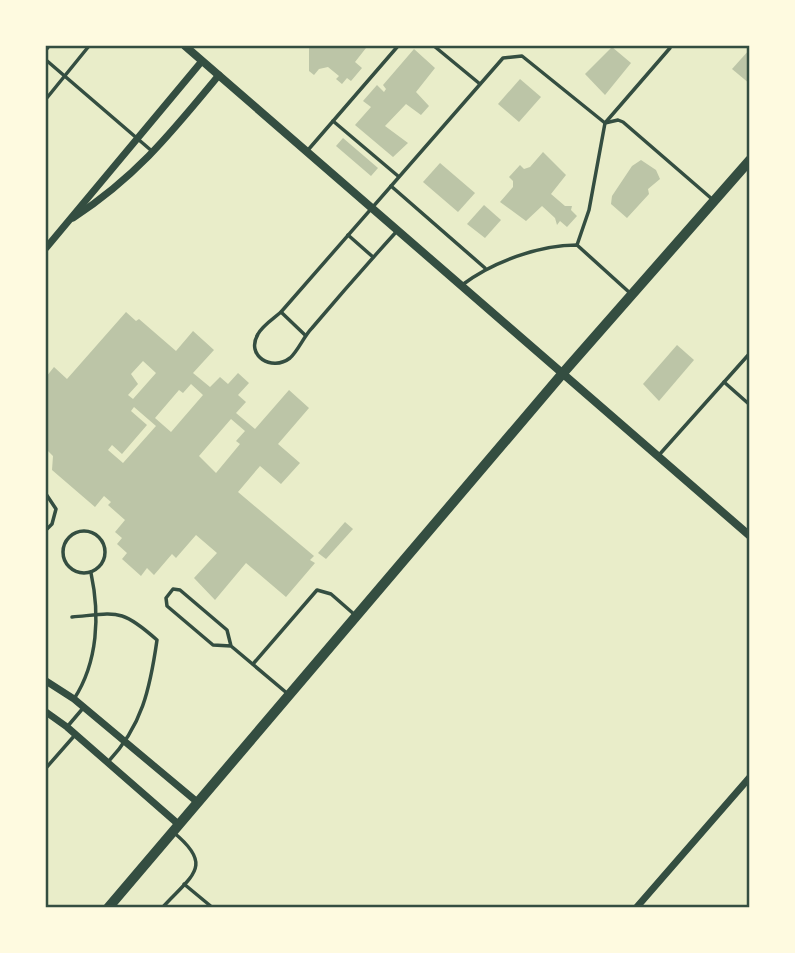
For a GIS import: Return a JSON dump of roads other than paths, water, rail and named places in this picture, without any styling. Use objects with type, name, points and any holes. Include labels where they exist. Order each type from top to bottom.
[{"type":"main road","points":[[108,908],[174,827],[563,373],[750,160]]},
{"type":"street","points":[[185,46],[750,536]]},
{"type":"street","points":[[46,248],[135,138],[202,61]]},
{"type":"street","points":[[69,220],[119,186],[154,152],[219,75]]},
{"type":"street","points":[[46,681],[74,699],[197,801]]},
{"type":"street","points":[[46,712],[67,727],[174,827]]},
{"type":"street","points":[[636,908],[750,777]]},
{"type":"lane","points":[[46,99],[89,46]]},
{"type":"lane","points":[[306,152],[398,46]]},
{"type":"lane","points":[[434,46],[480,84]]},
{"type":"lane","points":[[703,46],[715,46]]},
{"type":"lane","points":[[577,245],[586,223],[605,123],[670,48]]},
{"type":"lane","points":[[397,231],[305,335],[290,358],[277,364],[262,362],[256,354],[254,343],[258,333],[281,312],[503,58],[522,56],[605,123]]},
{"type":"lane","points":[[46,60],[154,152]]},
{"type":"lane","points":[[605,123],[618,120],[623,122],[714,201]]},
{"type":"lane","points":[[333,121],[398,177]]},
{"type":"lane","points":[[391,186],[485,268]]},
{"type":"lane","points":[[348,235],[373,257]]},
{"type":"lane","points":[[462,285],[485,268],[561,245],[577,245],[632,295]]},
{"type":"lane","points":[[281,312],[305,335]]},
{"type":"lane","points":[[658,457],[750,353]]},
{"type":"lane","points":[[724,382],[750,405]]},
{"type":"lane","points":[[46,494],[56,509],[52,524],[46,530]]},
{"type":"lane","points":[[88,532],[103,544],[104,558],[91,572],[77,573],[66,564],[65,543],[75,533],[88,532]]},
{"type":"lane","points":[[74,699],[91,663],[97,615],[91,572]]},
{"type":"lane","points":[[231,646],[213,645],[167,606],[166,598],[173,590],[180,590],[227,631],[231,646],[288,694]]},
{"type":"lane","points":[[253,664],[317,590],[325,590],[356,615]]},
{"type":"lane","points":[[72,617],[120,613],[131,617],[157,640],[140,720],[126,742],[106,764]]},
{"type":"lane","points":[[67,727],[84,707]]},
{"type":"lane","points":[[46,768],[75,735]]},
{"type":"lane","points":[[162,908],[194,872],[195,852],[174,827]]},
{"type":"lane","points":[[184,884],[213,908]]}]
